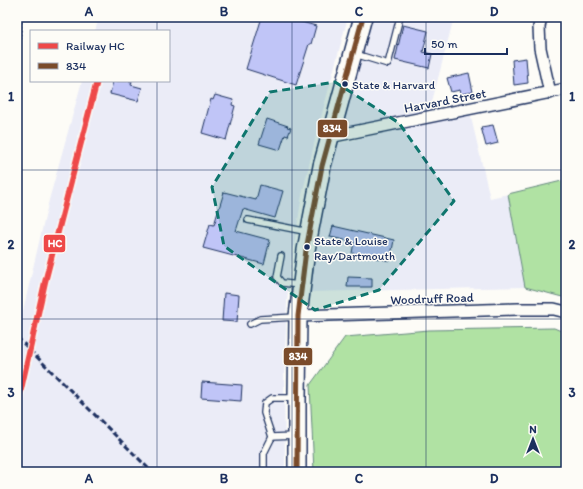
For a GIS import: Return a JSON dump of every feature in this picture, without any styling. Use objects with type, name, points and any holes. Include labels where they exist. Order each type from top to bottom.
[{"type":"main road","points":[[297,472],[296,398],[298,316],[309,232],[329,137],[363,17]]},
{"type":"street","points":[[541,17],[539,27],[540,48],[550,93]]},
{"type":"street","name":"Harvard Street","points":[[329,137],[566,89]]},
{"type":"street","name":"Woodruff Road","points":[[298,316],[518,309],[554,309],[566,312]]},
{"type":"lane","points":[[353,53],[388,64],[400,17]]},
{"type":"lane","points":[[248,220],[309,232]]},
{"type":"lane","points":[[281,256],[277,277],[282,283],[302,286]]},
{"type":"lane","points":[[250,324],[260,319],[298,316]]},
{"type":"lane","points":[[264,472],[264,453],[272,437],[264,413],[265,403],[272,398],[296,398]]},
{"type":"lane","points":[[272,437],[297,436]]},
{"type":"path","points":[[17,75],[22,17]]},
{"type":"highlighted area","points":[[335,82],[399,123],[454,201],[379,290],[315,310],[224,246],[212,187],[270,92]]},
{"type":"shaded area","points":[[99,17],[348,17],[302,195],[291,265],[287,301],[284,379],[285,472],[17,472],[17,336],[49,200],[82,82],[170,82],[170,30],[95,30]]},
{"type":"shaded area","points":[[371,17],[454,17],[428,117],[336,138]]},
{"type":"shaded area","points":[[470,113],[490,198],[508,194],[525,287],[309,292],[314,236],[336,144]]},
{"type":"green space","points":[[566,180],[566,298],[525,287],[508,194]]},
{"type":"green space","points":[[554,328],[566,333],[566,472],[314,472],[310,385],[345,337],[429,330]]},
{"type":"building","points":[[262,17],[284,17],[316,26],[296,85],[246,69]]},
{"type":"building","points":[[403,25],[428,31],[423,52],[432,54],[429,68],[395,60]]},
{"type":"building","points":[[526,58],[528,83],[514,85],[512,60]]},
{"type":"building","points":[[469,73],[473,92],[461,94],[460,90],[451,92],[447,78]]},
{"type":"building","points":[[113,82],[132,82],[131,85],[142,88],[138,101],[110,94]]},
{"type":"building","points":[[215,95],[233,100],[232,105],[235,106],[226,140],[202,133],[211,99],[213,100]]},
{"type":"building","points":[[267,119],[291,128],[288,136],[285,135],[280,150],[259,144]]},
{"type":"building","points":[[493,125],[498,143],[486,146],[481,127]]},
{"type":"building","points":[[260,185],[283,191],[275,218],[243,209],[236,231],[270,240],[264,264],[203,248],[210,224],[214,225],[224,192],[256,200]]},
{"type":"building","points":[[333,226],[394,240],[390,261],[352,253],[354,242],[330,237]]},
{"type":"building","points":[[348,277],[372,278],[372,287],[347,287]]},
{"type":"building","points":[[224,293],[239,295],[237,322],[222,321]]},
{"type":"building","points":[[202,382],[242,385],[241,401],[201,398]]},
{"type":"railway","points":[[17,337],[152,472]]},
{"type":"rail line","name":"HC","points":[[17,407],[45,282],[97,82]]},
{"type":"transit line","name":"834","points":[[297,472],[298,316],[306,250],[322,166],[363,17]]},
{"type":"place","name":"State & Harvard","points":[[345,84]]},
{"type":"place","name":"State & Louise Ray/Dartmouth","points":[[307,247]]}]
